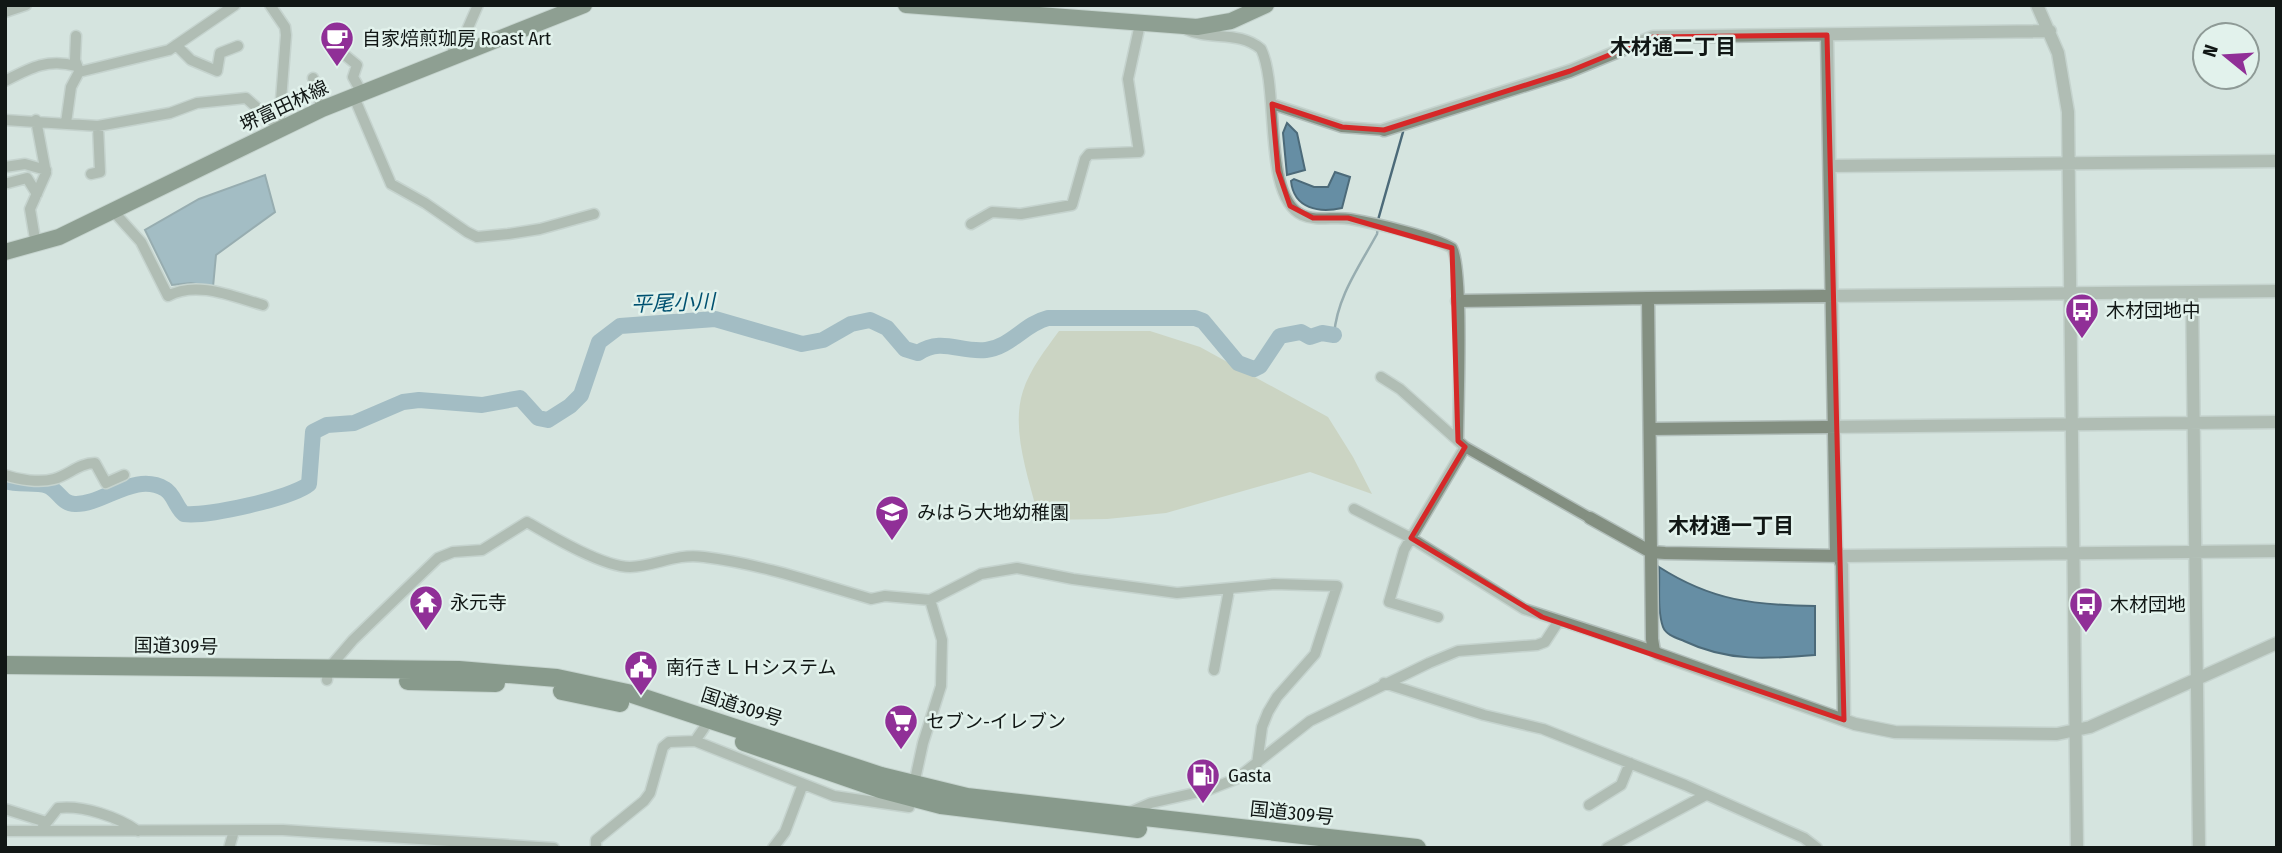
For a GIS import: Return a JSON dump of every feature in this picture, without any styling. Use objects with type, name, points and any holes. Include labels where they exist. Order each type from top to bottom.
[{"type":"highway","name":"国道309号","points":[[5,665],[328,675],[515,685],[620,703],[699,735],[999,813],[1309,848]]},
{"type":"highway","name":"国道309号","points":[[5,676],[328,675],[491,671],[594,685],[670,705],[913,792],[1417,848]]},
{"type":"main road","name":"堺富田林線","points":[[5,251],[36,245],[113,211],[322,109],[452,55],[584,5]]},
{"type":"main road","points":[[906,5],[1181,27],[1221,24],[1266,5]]},
{"type":"street","points":[[5,12],[26,5]]},
{"type":"street","points":[[5,81],[36,65],[49,63],[78,69],[169,50],[235,5]]},
{"type":"street","points":[[270,5],[285,27],[286,35],[280,128]]},
{"type":"street","points":[[452,55],[453,49],[460,46],[478,5]]},
{"type":"street","points":[[2037,5],[2050,32],[2065,83],[2077,848]]},
{"type":"street","points":[[971,224],[992,212],[1021,214],[1072,205],[1085,159],[1089,154],[1139,152],[1128,79],[1140,24]]},
{"type":"street","points":[[1181,27],[1197,35],[1235,37],[1253,42],[1267,60],[1278,171],[1290,206],[1313,218],[1348,218],[1452,248],[1456,256],[1461,444],[1404,550],[1389,602],[1438,617]]},
{"type":"street","points":[[1272,104],[1342,127],[1384,130],[1570,71],[1653,37],[2050,32]]},
{"type":"street","points":[[1827,35],[1834,427],[1839,556],[1842,565],[1844,720]]},
{"type":"street","points":[[66,123],[71,87],[78,69],[76,36]]},
{"type":"street","points":[[176,45],[191,60],[217,71],[220,53],[237,46]]},
{"type":"street","points":[[335,47],[357,65],[353,77],[358,95],[391,184],[477,237],[540,229],[594,214]]},
{"type":"street","points":[[313,78],[322,109]]},
{"type":"street","points":[[5,120],[98,126],[170,113],[197,103],[246,97],[280,128]]},
{"type":"street","points":[[36,120],[46,170],[45,181],[30,209],[36,245]]},
{"type":"street","points":[[91,174],[100,172],[98,126]]},
{"type":"street","points":[[1829,166],[2277,160]]},
{"type":"street","points":[[5,167],[25,164],[46,170]]},
{"type":"street","points":[[8,183],[27,178],[37,194]]},
{"type":"street","points":[[113,211],[141,242],[168,296],[177,291],[193,289],[263,305]]},
{"type":"street","points":[[1457,301],[2277,291]]},
{"type":"street","points":[[2193,292],[2199,848]]},
{"type":"street","points":[[1647,298],[1654,652]]},
{"type":"street","points":[[1381,377],[1400,389],[1461,444],[1651,552],[1839,556],[2277,551]]},
{"type":"street","points":[[1650,429],[2277,422]]},
{"type":"street","points":[[5,475],[21,480],[52,480],[87,463],[95,463],[106,483],[124,475]]},
{"type":"street","points":[[1354,509],[1411,538],[1524,609],[1844,720],[1914,734],[2076,732],[2277,643]]},
{"type":"street","points":[[328,675],[353,640],[438,558],[453,552],[482,550],[527,522],[601,559],[628,567],[674,555],[698,556],[792,575],[871,599],[885,596],[930,600],[981,574],[1017,568],[1073,579],[1177,593],[1285,584],[1337,586],[1315,654],[1276,697],[1268,712],[1262,727],[1256,764]]},
{"type":"street","points":[[1214,670],[1229,590]]},
{"type":"street","points":[[596,848],[596,840],[650,793],[663,747],[699,735],[834,796],[909,807],[923,743],[942,686],[942,640],[930,600]]},
{"type":"street","points":[[1125,815],[1151,803],[1208,790],[1236,779],[1310,722],[1384,683],[1458,652],[1537,645],[1545,642],[1558,622]]},
{"type":"street","points":[[1384,683],[1484,715],[1543,729],[1630,763],[1804,838],[1817,848]]},
{"type":"street","points":[[1589,805],[1621,785],[1630,763]]},
{"type":"street","points":[[774,848],[785,832],[803,784]]},
{"type":"street","points":[[1607,848],[1704,796]]},
{"type":"street","points":[[43,827],[58,808],[73,807],[126,822],[138,831]]},
{"type":"street","points":[[5,808],[43,827]]},
{"type":"street","points":[[5,831],[43,827],[138,831],[283,830],[554,848]]},
{"type":"street","points":[[229,848],[234,831]]},
{"type":"highlighted area","points":[[1827,35],[1844,720],[1542,617],[1411,538],[1465,447],[1458,441],[1452,248],[1348,218],[1313,218],[1290,206],[1278,171],[1272,104],[1342,127],[1384,130],[1570,71],[1653,37]]},
{"type":"green space","points":[[1059,331],[1150,331],[1200,347],[1328,417],[1372,494],[1310,472],[1166,513],[1107,519],[1039,520],[1020,439],[1020,406],[1030,375]]},
{"type":"water","points":[[1287,123],[1297,133],[1305,170],[1287,175],[1283,133]]},
{"type":"water","points":[[1335,172],[1350,177],[1342,208],[1317,209],[1309,207],[1297,198],[1291,181],[1294,179],[1314,187],[1328,187]]},
{"type":"water","points":[[265,175],[275,212],[216,255],[213,287],[191,283],[172,285],[145,230],[199,199]]},
{"type":"water","points":[[1659,567],[1697,587],[1734,599],[1815,606],[1815,655],[1764,658],[1732,656],[1700,648],[1672,636],[1664,630],[1661,620]]},
{"type":"waterway","points":[[1378,220],[1403,132]]},
{"type":"waterway","points":[[1334,335],[1344,295],[1377,234],[1378,227]]},
{"type":"waterway","name":"平尾小川","points":[[5,481],[48,486],[67,502],[75,504],[97,500],[142,484],[165,489],[184,514],[211,513],[249,505],[286,495],[309,484],[313,432],[327,425],[354,423],[403,402],[419,400],[482,405],[520,398],[538,418],[548,420],[570,406],[581,395],[599,342],[620,326],[715,319],[802,344],[823,340],[851,324],[870,320],[887,328],[905,349],[918,353],[935,346],[977,350],[995,348],[1048,318],[1195,318],[1203,321],[1238,363],[1254,369],[1260,366],[1280,336],[1301,332],[1310,337],[1322,333],[1334,335]]},
{"type":"place","name":"自家焙煎珈房 Roast Art","points":[[337,68]]},
{"type":"place","name":"木材団地中","points":[[2082,340]]},
{"type":"place","name":"みはら大地幼稚園","points":[[892,542]]},
{"type":"place","name":"永元寺","points":[[426,632]]},
{"type":"place","name":"木材団地","points":[[2086,634]]},
{"type":"place","name":"南行きＬＨシステム","points":[[641,697]]},
{"type":"place","name":"セブン-イレブン","points":[[901,751]]},
{"type":"place","name":"Gasta","points":[[1203,805]]},
{"type":"district","name":"木材通二丁目","points":[[1673,47]]},
{"type":"district","name":"木材通一丁目","points":[[1731,526]]}]
